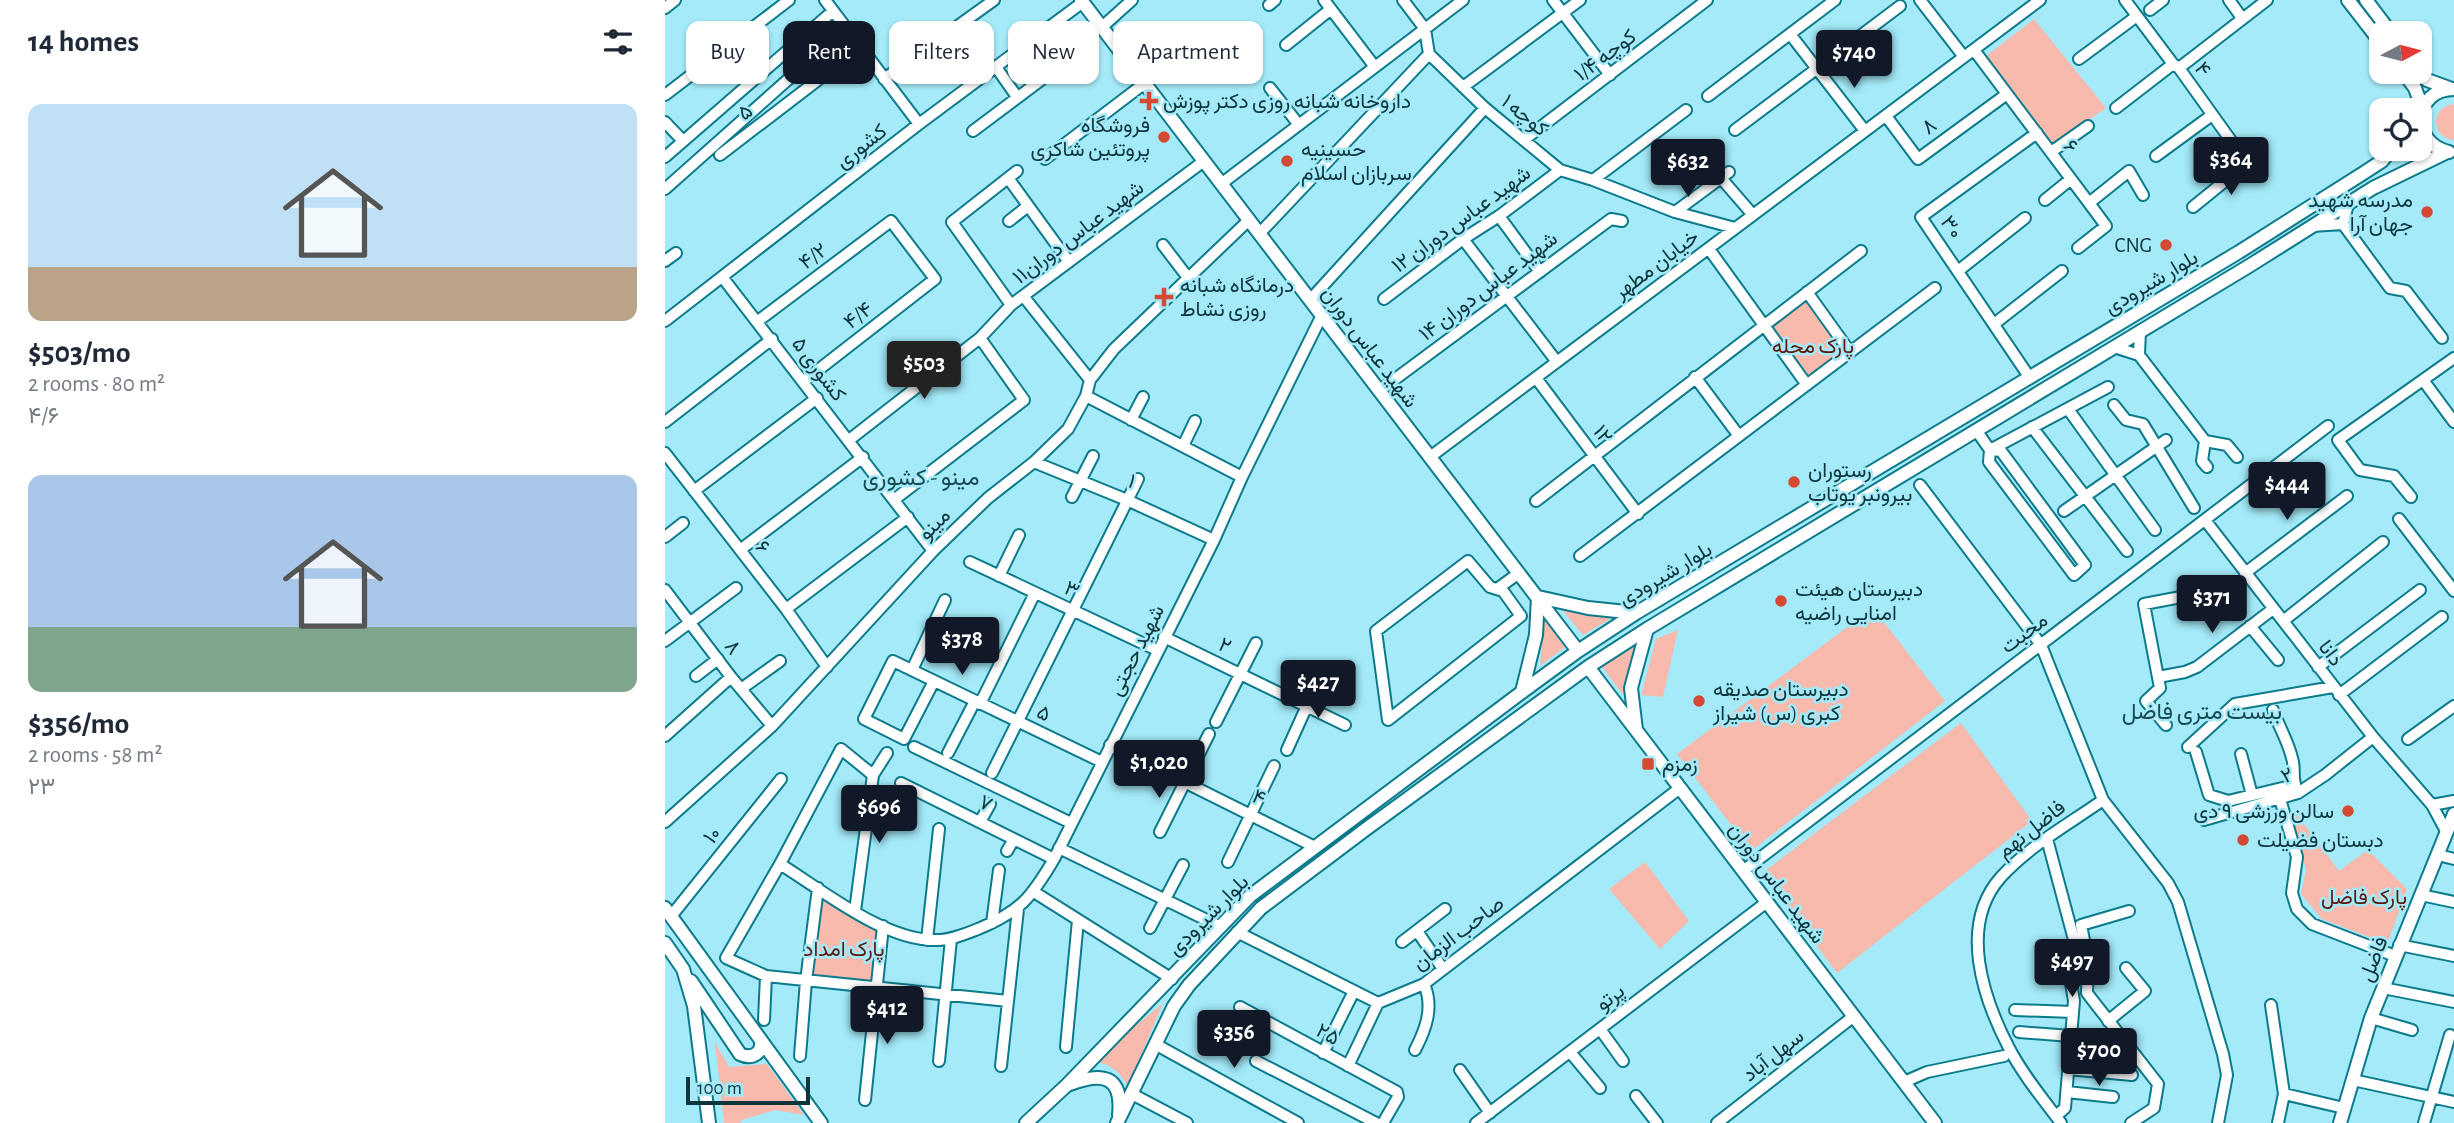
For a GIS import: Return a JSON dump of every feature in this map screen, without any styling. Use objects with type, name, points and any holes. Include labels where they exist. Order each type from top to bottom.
[{"type":"main road","points":[[2348,0],[2369,27]]},
{"type":"main road","points":[[2366,0],[2382,21]]},
{"type":"main road","name":"شهید عباس دوران","points":[[1082,1],[1113,41]]},
{"type":"main road","points":[[2433,82],[2452,89]]},
{"type":"main road","name":"شهید عباس دوران","points":[[1146,84],[1578,651]]},
{"type":"main road","points":[[2431,98],[2434,94],[2452,89]]},
{"type":"main road","points":[[2432,143],[2439,149],[2450,152]]},
{"type":"main road","name":"بلوار شیرودی","points":[[1118,1121],[1155,1044],[1182,996],[1261,908],[1569,680],[1647,629],[2373,188],[2450,152]]},
{"type":"main road","name":"بلوار شیرودی","points":[[1026,1123],[1172,979],[1250,896],[1578,651],[1636,613],[2248,246],[2382,161]]},
{"type":"main road","points":[[1831,497],[1833,507],[1841,512]]},
{"type":"main road","points":[[1818,505],[1825,511],[1828,520]]},
{"type":"main road","points":[[1522,692],[1536,635],[1538,597],[1588,608],[1636,613]]},
{"type":"main road","points":[[1636,730],[1632,688],[1647,629]]},
{"type":"main road","name":"شهید عباس دوران","points":[[1588,667],[1935,1123]]},
{"type":"main road","points":[[1569,680],[1587,680],[1603,687]]},
{"type":"main road","name":"فاضل","points":[[2340,1123],[2371,1018],[2454,814]]},
{"type":"main road","points":[[1357,816],[1366,829]]},
{"type":"main road","points":[[668,911],[821,1123]]},
{"type":"main road","points":[[665,943],[740,1054],[748,1057],[756,1055],[761,1048],[761,1040]]},
{"type":"main road","points":[[683,969],[694,1006],[709,1123]]},
{"type":"main road","points":[[1067,1085],[1089,1077],[1105,1077],[1115,1086],[1120,1099],[1118,1121]]},
{"type":"street","points":[[665,8],[675,0]]},
{"type":"street","points":[[665,95],[789,0]]},
{"type":"street","points":[[825,0],[841,21]]},
{"type":"street","points":[[884,79],[993,0]]},
{"type":"street","points":[[1102,27],[1132,0]]},
{"type":"street","points":[[1259,234],[1429,54],[1425,29],[1403,0]]},
{"type":"street","points":[[1221,184],[1463,0]]},
{"type":"street","points":[[1553,0],[1610,75]]},
{"type":"street","points":[[1463,87],[1580,0]]},
{"type":"street","name":"کوچه ۱/۴","points":[[1525,139],[1707,0]]},
{"type":"street","points":[[1708,96],[1835,0]]},
{"type":"street","points":[[1920,0],[1964,57]]},
{"type":"street","name":"خیابان مطهر","points":[[1430,457],[2040,0]]},
{"type":"street","name":"۴","points":[[2125,0],[2247,163],[2193,207]]},
{"type":"street","points":[[2150,10],[2163,0]]},
{"type":"street","points":[[2229,0],[2242,18]]},
{"type":"street","points":[[2116,108],[2267,0]]},
{"type":"street","name":"کشوری","points":[[665,321],[1082,1]]},
{"type":"street","points":[[1286,45],[1327,5],[1375,67]]},
{"type":"street","points":[[1735,130],[1900,6]]},
{"type":"street","points":[[665,157],[833,11]]},
{"type":"street","points":[[2079,59],[2137,16]]},
{"type":"street","points":[[1790,34],[1865,131]]},
{"type":"street","name":"۶","points":[[1974,50],[2106,226],[2078,248]]},
{"type":"street","name":"کوچه ۱","points":[[1429,54],[1485,108],[1560,170],[1675,212],[1735,228]]},
{"type":"street","points":[[875,66],[919,124]]},
{"type":"street","points":[[996,67],[1017,97]]},
{"type":"street","points":[[665,189],[783,84]]},
{"type":"street","name":"۵","points":[[720,155],[813,84]]},
{"type":"street","points":[[973,131],[1035,84]]},
{"type":"street","points":[[1045,159],[1144,84]]},
{"type":"street","points":[[1270,88],[1299,125]]},
{"type":"street","name":"۸","points":[[1886,116],[1918,159],[2007,94]]},
{"type":"street","points":[[1310,300],[1485,108]]},
{"type":"street","points":[[1593,180],[1686,110]]},
{"type":"street","points":[[2156,156],[2212,115]]},
{"type":"street","points":[[665,122],[684,141]]},
{"type":"street","points":[[2051,152],[2088,126]]},
{"type":"street","name":"۳۰","points":[[2030,378],[1921,217],[2037,134]]},
{"type":"street","name":"شهید عباس دوران۱۱","points":[[849,440],[980,338],[1011,304],[1204,162]]},
{"type":"street","name":"شهید عباس دوران ۱۲","points":[[1384,299],[1560,170]]},
{"type":"street","points":[[2089,203],[2129,171],[2143,195]]},
{"type":"street","points":[[1011,304],[952,222],[1012,174],[1028,206],[1069,262]]},
{"type":"street","points":[[1675,212],[1725,175],[1753,215]]},
{"type":"street","points":[[2045,200],[2071,179]]},
{"type":"street","points":[[2343,224],[2348,204]]},
{"type":"street","points":[[1009,221],[1028,206]]},
{"type":"street","points":[[1499,216],[1540,272]]},
{"type":"street","points":[[1958,271],[2025,218]]},
{"type":"street","name":"شهید عباس دوران ۱۴","points":[[1379,391],[1611,219],[1622,221]]},
{"type":"street","name":"مینو","points":[[665,822],[772,726],[933,551],[988,498],[1034,462],[1068,429],[1086,396],[1090,380],[1114,349],[1249,220]]},
{"type":"street","name":"۴/۴","points":[[804,381],[935,279],[891,221]]},
{"type":"street","name":"۴/۲","points":[[758,321],[891,221]]},
{"type":"street","points":[[2312,226],[2343,224]]},
{"type":"street","points":[[2343,224],[2390,288],[2406,291],[2442,338]]},
{"type":"street","points":[[1463,239],[1557,362]]},
{"type":"street","points":[[1163,245],[1189,278]]},
{"type":"street","points":[[1709,249],[1765,323],[1807,385]]},
{"type":"street","points":[[1536,501],[1861,251]]},
{"type":"street","points":[[665,261],[676,253]]},
{"type":"street","points":[[1994,324],[2062,271]]},
{"type":"street","name":"کشوری ۵","points":[[723,278],[933,551]]},
{"type":"street","points":[[1580,556],[1934,288]]},
{"type":"street","points":[[1807,292],[1850,352]]},
{"type":"street","points":[[1024,297],[1090,380]]},
{"type":"street","name":"شهید حجتی","points":[[780,864],[855,911],[915,938],[951,939],[992,923],[1018,909],[1034,892],[1056,853],[1322,315]]},
{"type":"street","points":[[2139,355],[2140,331]]},
{"type":"street","points":[[895,499],[1024,400],[980,338]]},
{"type":"street","points":[[665,422],[772,339]]},
{"type":"street","points":[[2114,347],[2139,355],[2205,441],[2227,445],[2237,457]]},
{"type":"street","points":[[2411,497],[2394,475],[2360,470],[2338,440],[2454,358]]},
{"type":"street","points":[[1695,377],[1739,436]]},
{"type":"street","name":"۱۲","points":[[1536,378],[1638,514]]},
{"type":"street","points":[[2423,380],[2454,422]]},
{"type":"street","points":[[1990,450],[2108,387]]},
{"type":"street","points":[[1086,396],[1242,477]]},
{"type":"street","points":[[1131,420],[1143,397]]},
{"type":"street","points":[[694,491],[817,398]]},
{"type":"street","points":[[2114,405],[2126,420],[2143,424],[2162,443],[2194,508]]},
{"type":"street","points":[[2067,409],[2155,530]]},
{"type":"street","points":[[1182,446],[1195,421]]},
{"type":"street","name":"محبت","points":[[1743,871],[2328,426]]},
{"type":"street","points":[[2032,427],[2127,551]]},
{"type":"street","points":[[1976,430],[1990,450],[1989,462],[2074,575],[2085,565],[2001,451],[1990,450]]},
{"type":"street","points":[[2205,441],[2202,461],[2207,467]]},
{"type":"street","points":[[2064,511],[2162,443]]},
{"type":"street","name":"۶","points":[[665,453],[786,609],[827,667]]},
{"type":"street","points":[[1072,497],[1093,456]]},
{"type":"street","points":[[740,550],[863,457]]},
{"type":"street","name":"۱","points":[[1034,462],[1128,500],[1213,540]]},
{"type":"street","points":[[992,773],[1138,479]]},
{"type":"street","points":[[1920,485],[2041,645],[2103,800],[2168,883],[2178,902],[2227,1075],[2218,1123]]},
{"type":"street","points":[[2245,572],[2347,496]]},
{"type":"street","points":[[786,609],[908,517]]},
{"type":"street","points":[[2399,519],[2454,591]]},
{"type":"street","name":"دانا","points":[[2205,520],[2336,691],[2432,805],[2447,833]]},
{"type":"street","points":[[665,537],[683,523]]},
{"type":"street","points":[[999,576],[1019,535]]},
{"type":"street","points":[[2283,621],[2383,542]]},
{"type":"street","points":[[1468,561],[1490,587],[1497,589],[1503,591],[1521,616],[1388,720],[1376,631],[1468,561]]},
{"type":"street","name":"۳","points":[[970,562],[1157,650]]},
{"type":"street","points":[[1497,589],[1518,573]]},
{"type":"street","points":[[665,641],[736,588]]},
{"type":"street","name":"۸","points":[[665,590],[772,726]]},
{"type":"street","points":[[2318,667],[2420,590]]},
{"type":"street","points":[[948,753],[1006,652],[1035,593]]},
{"type":"street","points":[[2166,725],[2146,701],[2160,688],[2144,604],[2181,597]]},
{"type":"street","points":[[912,670],[945,600]]},
{"type":"street","points":[[2158,677],[2197,667],[2273,609]]},
{"type":"street","points":[[2273,710],[2278,726],[2288,742],[2294,764],[2292,778],[2297,789],[2228,801],[2209,794],[2192,749],[2235,704],[2336,691],[2442,618]]},
{"type":"street","points":[[2251,626],[2278,660]]},
{"type":"street","name":"۲","points":[[1164,637],[1345,724]]},
{"type":"street","points":[[1216,722],[1256,643]]},
{"type":"street","points":[[695,676],[718,659]]},
{"type":"street","points":[[741,689],[780,661]]},
{"type":"street","name":"۵","points":[[934,681],[904,739],[864,719],[893,661],[1102,762]]},
{"type":"street","points":[[665,736],[731,677]]},
{"type":"street","points":[[1287,750],[1320,677]]},
{"type":"street","points":[[2408,739],[2454,706]]},
{"type":"street","points":[[1160,832],[1209,734]]},
{"type":"street","name":"۲","points":[[2204,820],[2280,799],[2325,775],[2373,737]]},
{"type":"street","name":"۴","points":[[1110,745],[1315,847]]},
{"type":"street","points":[[914,747],[1071,823]]},
{"type":"street","points":[[873,775],[841,750],[726,958],[766,976],[1008,1001]]},
{"type":"street","points":[[855,911],[873,775],[887,753]]},
{"type":"street","points":[[2241,754],[2252,796]]},
{"type":"street","points":[[1228,862],[1274,766]]},
{"type":"street","name":"۱۰","points":[[668,911],[782,779]]},
{"type":"street","name":"۷","points":[[901,783],[1014,839],[1056,853]]},
{"type":"street","name":"صاحب الزمان","points":[[1378,1003],[1424,984],[1680,788]]},
{"type":"street","points":[[2280,799],[2297,857],[2292,893],[2297,909],[2312,924],[2397,951],[2454,956]]},
{"type":"street","name":"فاضل نهم","points":[[2059,1119],[2009,1050],[1995,1017],[1983,980],[1977,944],[1979,918],[1987,897],[2000,878],[2047,839],[2103,800]]},
{"type":"street","points":[[2432,805],[2454,801]]},
{"type":"street","points":[[980,822],[990,804]]},
{"type":"street","points":[[956,825],[961,813]]},
{"type":"street","points":[[927,940],[939,829]]},
{"type":"street","points":[[1007,851],[1014,839]]},
{"type":"street","points":[[2047,839],[2077,951]]},
{"type":"street","points":[[1056,853],[1219,926]]},
{"type":"street","points":[[2438,855],[2454,859]]},
{"type":"street","points":[[1150,928],[1183,865]]},
{"type":"street","points":[[992,923],[999,870]]},
{"type":"street","points":[[800,1056],[818,888]]},
{"type":"street","points":[[1034,892],[1172,979]]},
{"type":"street","points":[[2421,895],[2454,902]]},
{"type":"street","name":"پرتو","points":[[1476,1123],[1767,902]]},
{"type":"street","points":[[1001,1066],[1018,909]]},
{"type":"street","points":[[1402,942],[1445,909]]},
{"type":"street","points":[[2129,911],[2081,925],[2088,961],[2087,993],[2158,1084],[2154,1108],[2131,1123]]},
{"type":"street","points":[[1066,1047],[1078,920]]},
{"type":"street","points":[[865,1100],[884,926]]},
{"type":"street","points":[[1417,931],[1443,970]]},
{"type":"street","points":[[1237,932],[1378,1003],[1347,1066]]},
{"type":"street","points":[[939,1061],[951,939]]},
{"type":"street","points":[[2108,1021],[2145,991],[2126,968]]},
{"type":"street","points":[[764,1020],[766,976]]},
{"type":"street","points":[[2059,1119],[2066,1108],[2074,1001],[2070,977]]},
{"type":"street","points":[[1415,1050],[1424,1034],[1429,1014],[1428,994],[1424,984]]},
{"type":"street","points":[[2383,988],[2454,1002]]},
{"type":"street","points":[[1323,1053],[1354,991]]},
{"type":"street","points":[[2271,1005],[2284,1094],[2279,1123]]},
{"type":"street","name":"۲۵","points":[[1240,1007],[1398,1094],[1383,1123]]},
{"type":"street","points":[[2015,1010],[2073,1012]]},
{"type":"street","name":"سهل آباد","points":[[1717,1123],[1854,1017]]},
{"type":"street","points":[[2371,1018],[2412,1030]]},
{"type":"street","points":[[1600,1029],[1623,1060]]},
{"type":"street","points":[[2019,1032],[2071,1036]]},
{"type":"street","points":[[2424,1123],[2432,1097],[2449,1060],[2450,1035]]},
{"type":"street","points":[[1155,1044],[1298,1123]]},
{"type":"street","points":[[1570,1052],[1600,1088]]},
{"type":"street","points":[[1904,1082],[1927,1072],[2004,1056]]},
{"type":"street","points":[[1256,1061],[1376,1123]]},
{"type":"street","points":[[2069,1069],[2132,1075]]},
{"type":"street","points":[[1460,1070],[1490,1112]]},
{"type":"street","points":[[2353,1080],[2454,1102]]},
{"type":"street","points":[[2067,1092],[2113,1097]]},
{"type":"street","points":[[1132,1094],[1187,1123]]},
{"type":"street","points":[[2284,1094],[2344,1108]]},
{"type":"street","points":[[1636,1097],[1657,1123]]},
{"type":"green space","points":[[2034,19],[2106,108],[2052,146],[1985,57]]},
{"type":"green space","points":[[2454,104],[2454,140],[2441,134],[2436,122],[2441,110]]},
{"type":"green space","name":"پارک محله","points":[[1807,301],[1845,354],[1809,380],[1772,327]]},
{"type":"green space","points":[[1560,607],[1615,616],[1583,635]]},
{"type":"green space","points":[[1873,608],[1945,701],[1751,851],[1677,754]]},
{"type":"green space","points":[[1544,619],[1565,647],[1540,666]]},
{"type":"green space","points":[[1678,630],[1663,697],[1641,695],[1656,639]]},
{"type":"green space","points":[[1635,644],[1623,695],[1600,664]]},
{"type":"green space","points":[[1961,723],[2032,821],[1837,973],[1762,873]]},
{"type":"green space","name":"پارک فاضل","points":[[2295,812],[2339,871],[2368,850],[2407,889],[2387,944],[2322,919],[2301,894],[2306,869],[2293,825]]},
{"type":"green space","points":[[1645,862],[1689,921],[1660,949],[1609,889]]},
{"type":"green space","name":"پارک امداد","points":[[820,898],[876,930],[871,985],[812,978]]},
{"type":"green space","points":[[1163,1003],[1128,1086],[1114,1069],[1093,1061]]},
{"type":"green space","points":[[715,1042],[729,1067],[767,1064],[804,1115],[775,1110],[742,1120],[740,1123],[724,1123]]},
{"type":"place","name":"داروخانه شبانه روزی دکتر پوزش","points":[[1149,101]]},
{"type":"place","name":"فروشگاه پروتئین شاکری","points":[[1164,137]]},
{"type":"place","name":"حسینیه سربازان اسلام","points":[[1287,161]]},
{"type":"place","name":"مدرسه شهید جهان آرا","points":[[2427,212]]},
{"type":"place","name":"CNG","points":[[2166,245]]},
{"type":"place","name":"درمانگاه شبانه روزی نشاط","points":[[1164,297]]},
{"type":"place","name":"رستوران بیرونبر یوتاب","points":[[1794,482]]},
{"type":"place","name":"دبیرستان هیئت امنایی راضیه","points":[[1781,601]]},
{"type":"place","name":"دبیرستان صدیقه کبری (س) شیراز","points":[[1699,701]]},
{"type":"place","name":"زمزم","points":[[1648,764]]},
{"type":"place","name":"سالن ورزشی ۹ دی","points":[[2348,811]]},
{"type":"place","name":"دبستان فضیلت","points":[[2243,840]]},
{"type":"district","name":"مینو - کشوری","points":[[921,477]]},
{"type":"district","name":"بیست متری فاضل","points":[[2202,711]]}]
